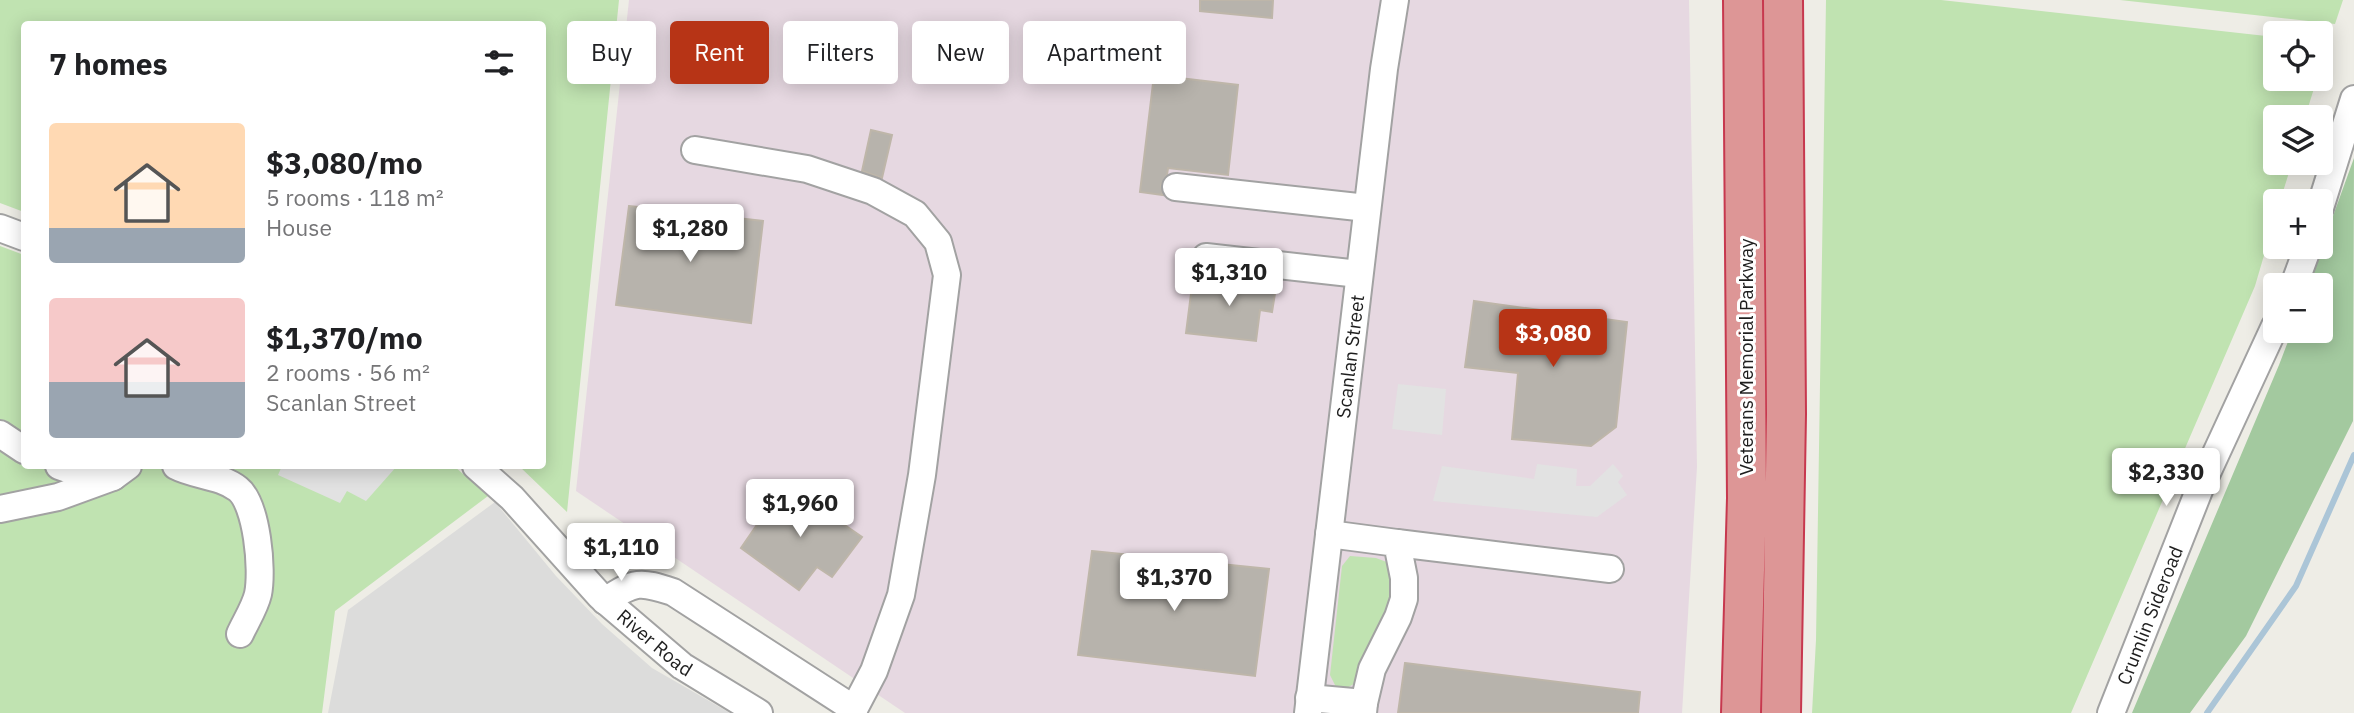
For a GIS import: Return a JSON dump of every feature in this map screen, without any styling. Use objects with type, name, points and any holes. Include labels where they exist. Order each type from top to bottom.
[{"type":"highway","name":"Veterans Memorial Parkway","points":[[1741,713],[1746,498],[1743,0]]},
{"type":"highway","name":"Veterans Memorial Parkway","points":[[1781,713],[1786,414],[1783,0]]},
{"type":"street","name":"Scanlan Street","points":[[1308,706],[1384,69],[1395,0]]},
{"type":"street","points":[[2326,189],[2354,99]]},
{"type":"street","points":[[605,601],[627,586],[648,583],[673,592],[853,711],[874,671],[901,594],[922,475],[947,275],[938,242],[915,214],[873,191],[807,169],[695,150]]},
{"type":"street","points":[[1176,187],[1367,208]]},
{"type":"street","points":[[0,228],[21,236]]},
{"type":"street","points":[[1206,257],[1359,274]]},
{"type":"street","name":"Crumlin Sideroad","points":[[2111,713],[2200,488],[2267,343]]},
{"type":"street","points":[[0,434],[21,448]]},
{"type":"street","points":[[68,469],[93,478],[121,471]]},
{"type":"street","points":[[186,469],[239,489],[251,515],[260,552],[258,595],[240,634]]},
{"type":"street","name":"River Road","points":[[479,469],[512,498],[605,601],[682,666],[759,713]]},
{"type":"street","points":[[0,509],[58,496],[121,471]]},
{"type":"street","points":[[1328,534],[1610,569]]},
{"type":"street","points":[[1308,706],[1363,708],[1372,669],[1404,599],[1404,578],[1397,543]]},
{"type":"shaded area","points":[[629,0],[1689,0],[1697,467],[1682,713],[905,713],[576,491],[620,84],[656,84],[656,21],[627,21]]},
{"type":"shaded area","points":[[1398,384],[1446,389],[1442,435],[1392,429]]},
{"type":"shaded area","points":[[1537,464],[1577,469],[1576,486],[1590,486],[1613,464],[1623,476],[1618,482],[1627,495],[1597,517],[1433,501],[1442,466],[1534,479]]},
{"type":"shaded area","points":[[281,469],[394,469],[366,501],[347,491],[340,503],[278,475]]},
{"type":"shaded area","points":[[495,502],[556,576],[602,624],[652,668],[730,713],[328,713],[348,610]]},
{"type":"green space","points":[[0,0],[619,0],[617,21],[567,21],[567,84],[610,84],[567,512],[522,469],[546,469],[546,21],[21,21],[21,211],[0,203]]},
{"type":"green space","points":[[1826,0],[1941,0],[2263,36],[2263,91],[2313,91],[2309,105],[2263,105],[2263,175],[2288,175],[2284,189],[2263,189],[2263,259],[2255,286],[2071,713],[1812,713],[1816,640]]},
{"type":"green space","points":[[2120,0],[2343,0],[2335,24],[2333,21],[2308,21]]},
{"type":"green space","points":[[2354,158],[2353,421],[2246,636],[2190,713],[2132,713],[2287,343],[2333,343],[2333,273],[2312,273],[2317,259],[2333,259],[2333,216]]},
{"type":"green space","points":[[0,246],[21,254],[21,469],[457,469],[488,496],[335,611],[322,713],[0,713]]},
{"type":"green space","points":[[1350,556],[1376,558],[1392,564],[1399,582],[1357,682],[1347,688],[1336,687],[1330,675],[1342,566]]},
{"type":"building","points":[[1200,0],[1273,0],[1272,18],[1200,11]]},
{"type":"building","points":[[1186,79],[1238,85],[1228,175],[1168,168],[1161,185],[1163,195],[1140,192],[1153,84],[1186,84]]},
{"type":"building","points":[[871,130],[892,135],[882,178],[862,171]]},
{"type":"building","points":[[629,206],[763,221],[751,323],[616,305]]},
{"type":"building","points":[[1193,278],[1252,285],[1253,278],[1277,281],[1272,312],[1260,310],[1256,341],[1186,333]]},
{"type":"building","points":[[1474,301],[1627,322],[1616,427],[1591,446],[1512,439],[1518,373],[1465,367]]},
{"type":"building","points":[[785,484],[862,537],[832,577],[817,567],[799,590],[741,548]]},
{"type":"building","points":[[1092,551],[1269,569],[1255,676],[1078,655]]},
{"type":"building","points":[[1405,663],[1640,692],[1638,713],[1398,713]]},
{"type":"waterway","points":[[2207,713],[2296,586],[2354,455]]}]
